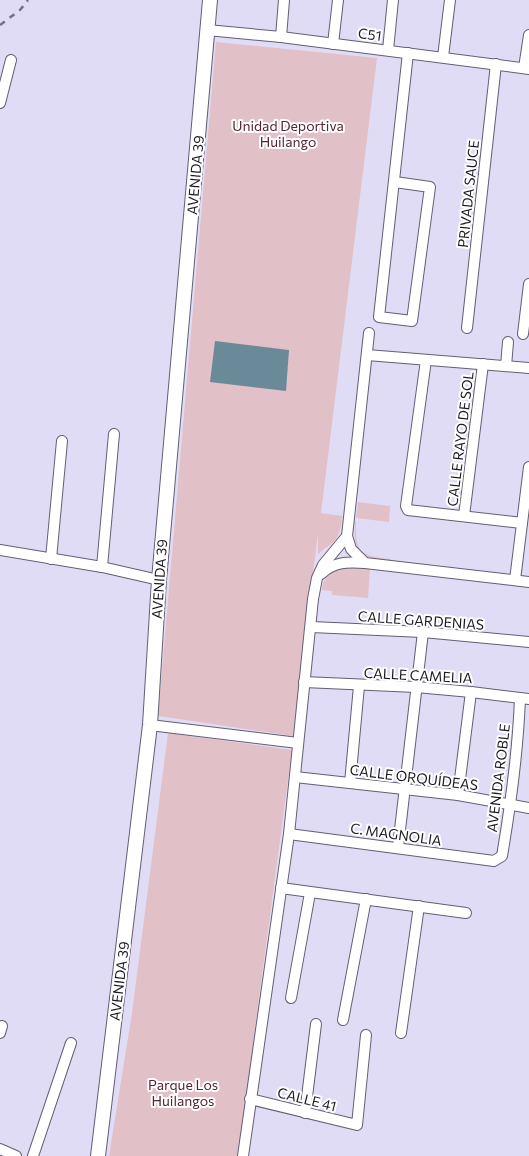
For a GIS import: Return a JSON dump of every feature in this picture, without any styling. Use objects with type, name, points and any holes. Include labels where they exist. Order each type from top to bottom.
[{"type":"street","name":"AVENIDA 39","points":[[98,1156],[150,725],[159,580],[210,0]]},
{"type":"street","points":[[280,37],[284,0]]},
{"type":"street","points":[[333,44],[338,0]]},
{"type":"street","points":[[388,50],[393,0]]},
{"type":"street","points":[[443,57],[450,0]]},
{"type":"street","name":"C51","points":[[207,30],[388,50],[526,69]]},
{"type":"street","points":[[526,69],[529,35]]},
{"type":"street","points":[[395,182],[430,187],[412,320],[379,317],[408,53]]},
{"type":"street","points":[[0,103],[11,60]]},
{"type":"street","name":"PRIVADA SAUCE","points":[[467,328],[496,64]]},
{"type":"street","points":[[523,334],[529,284]]},
{"type":"street","points":[[365,563],[352,549],[347,536],[369,333]]},
{"type":"street","points":[[506,366],[508,342]]},
{"type":"street","points":[[367,355],[529,368]]},
{"type":"street","points":[[426,360],[406,506],[408,510],[522,523]]},
{"type":"street","name":"CALLE RAYO DE SOL","points":[[464,516],[483,364]]},
{"type":"street","points":[[102,567],[114,434]]},
{"type":"street","points":[[51,559],[62,441]]},
{"type":"street","points":[[515,580],[529,467]]},
{"type":"street","points":[[243,1156],[289,834],[304,682],[317,578],[323,565],[347,536]]},
{"type":"street","points":[[0,550],[102,567],[159,580]]},
{"type":"street","points":[[317,578],[328,567],[342,562],[529,582]]},
{"type":"street","name":"CALLE GARDENIAS","points":[[311,627],[423,632],[529,642]]},
{"type":"street","points":[[398,847],[423,632]]},
{"type":"street","name":"CALLE CAMELIA","points":[[304,682],[359,686],[416,687],[524,698]]},
{"type":"street","points":[[350,782],[359,686]]},
{"type":"street","points":[[458,795],[471,692]]},
{"type":"street","name":"AVENIDA ROBLE","points":[[499,860],[502,856],[511,803],[524,698]]},
{"type":"street","points":[[150,725],[298,743]]},
{"type":"street","name":"CALLE ORQUÍDEAS","points":[[295,776],[458,795],[511,803],[529,808]]},
{"type":"street","name":"C. MAGNOLIA","points":[[289,834],[494,861],[499,860]]},
{"type":"street","points":[[280,888],[466,913]]},
{"type":"street","points":[[291,998],[310,893]]},
{"type":"street","points":[[343,1020],[366,899]]},
{"type":"street","points":[[401,1033],[419,906]]},
{"type":"street","points":[[305,1113],[316,1024]]},
{"type":"street","name":"CALLE 41","points":[[250,1099],[357,1126],[366,1035]]},
{"type":"street","points":[[33,1156],[71,1043]]},
{"type":"street","points":[[0,1150],[16,1156]]},
{"type":"green space","name":"Unidad Deportiva Huilango","points":[[216,42],[377,58],[321,513],[342,516],[336,539],[318,555],[318,533],[293,736],[158,716]]},
{"type":"green space","points":[[358,502],[390,506],[389,522],[356,518]]},
{"type":"green space","points":[[355,521],[358,546],[362,551],[372,556],[391,559],[391,561],[365,556],[360,552],[355,541]]},
{"type":"green space","points":[[343,567],[370,569],[368,598],[332,595],[332,591],[322,590],[326,578]]},
{"type":"green space","name":"Parque Los Huilangos","points":[[168,733],[292,750],[238,1156],[109,1156],[132,1013]]},
{"type":"water","points":[[215,341],[289,350],[286,391],[210,382]]},
{"type":"railway","points":[[0,25],[20,10],[28,0]]}]
